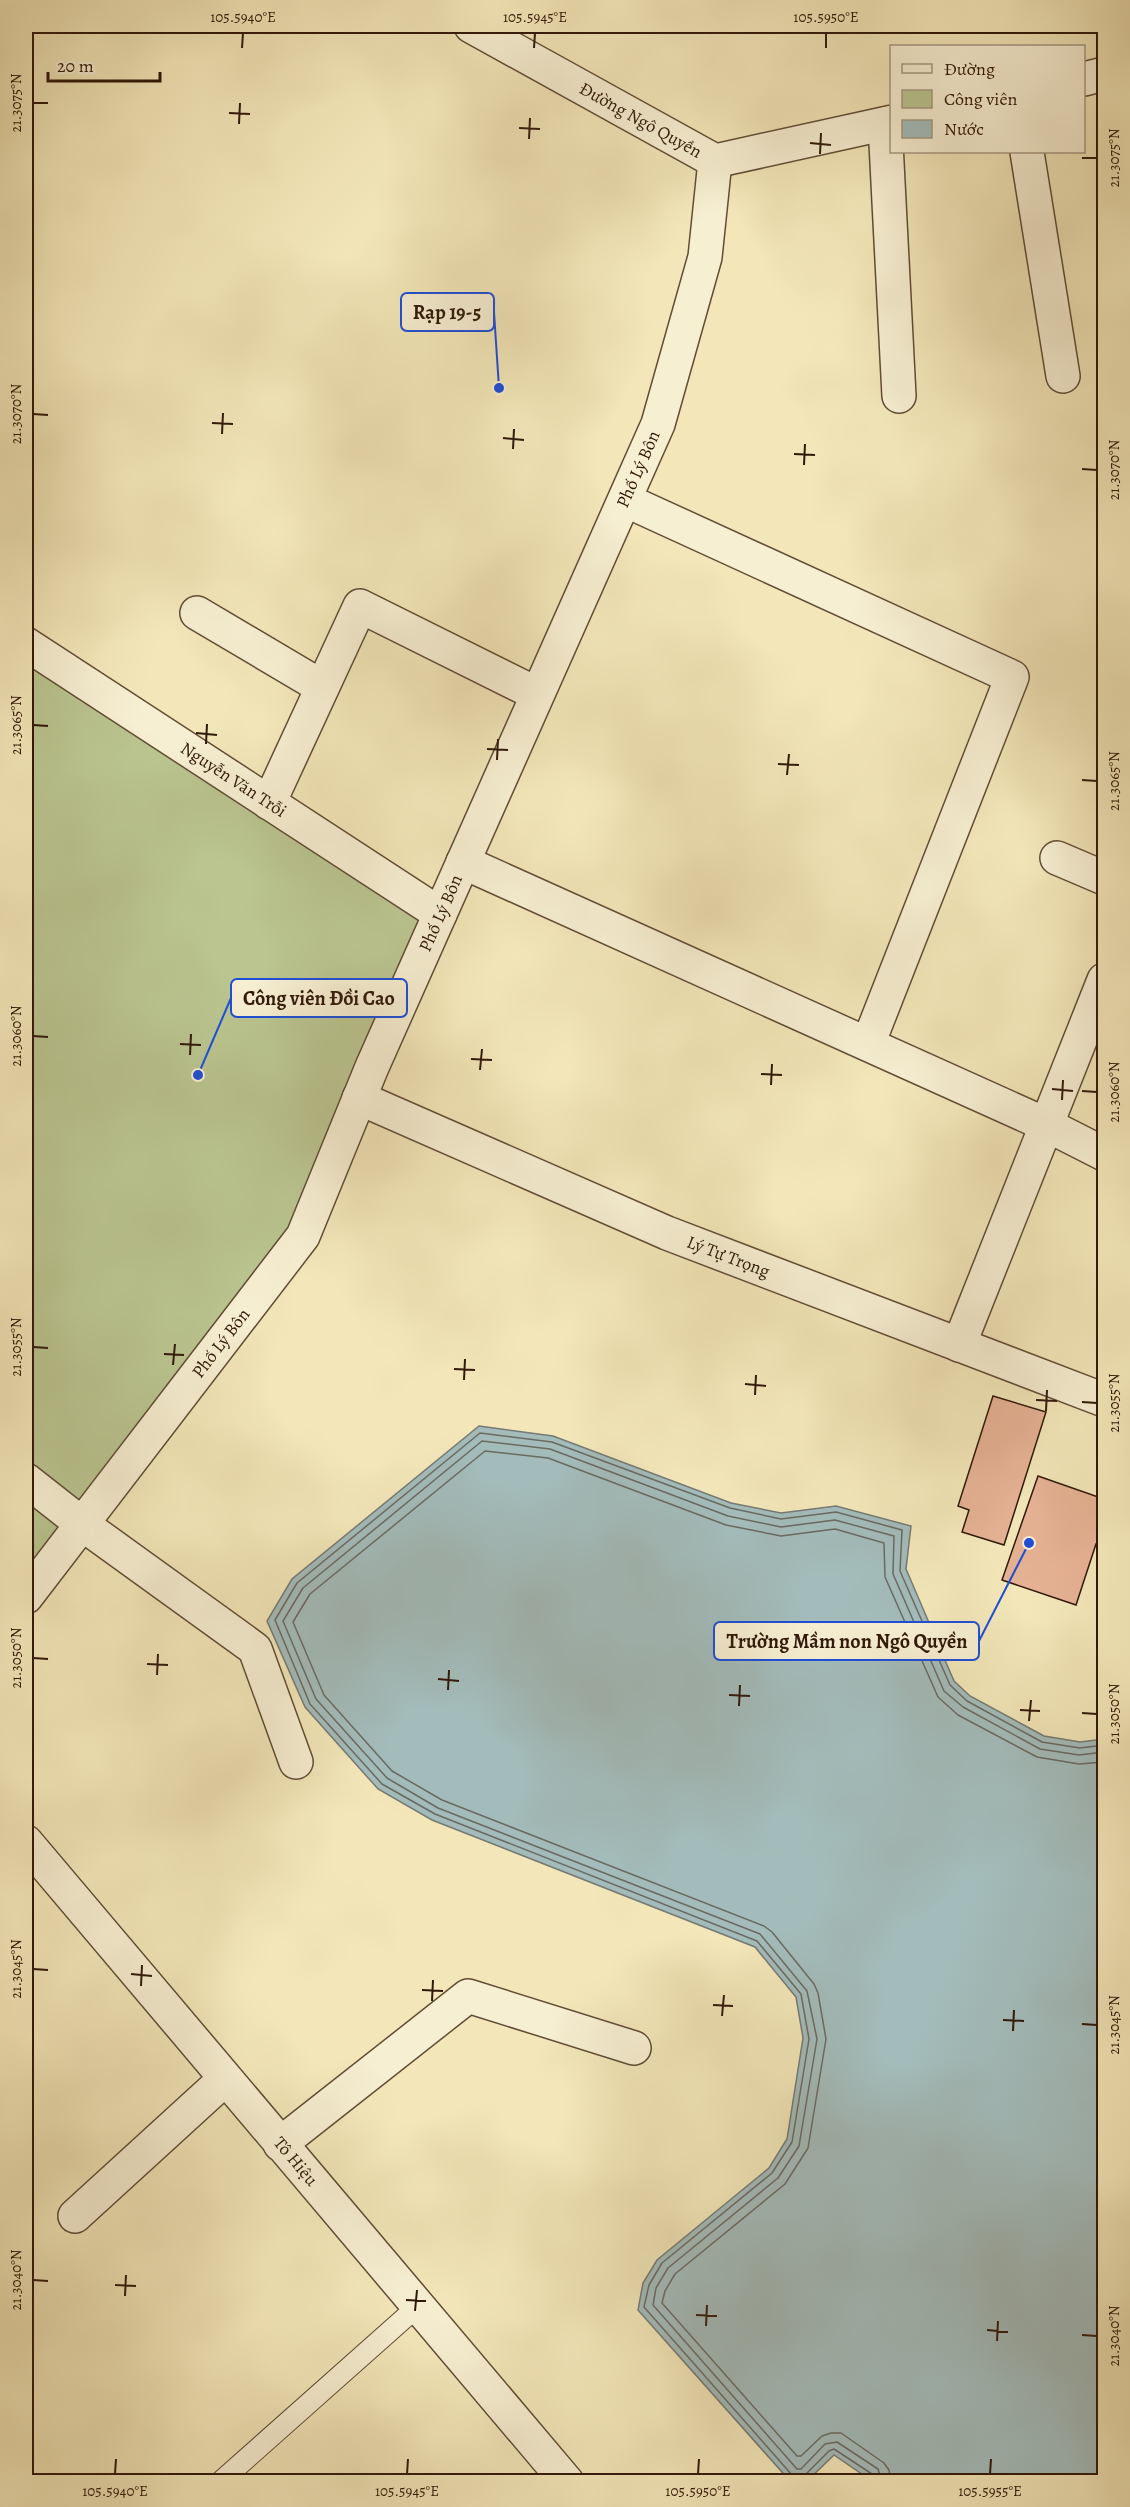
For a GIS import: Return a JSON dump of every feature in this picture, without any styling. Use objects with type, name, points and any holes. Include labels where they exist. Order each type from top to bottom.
[{"type":"street","name":"Đường Ngô Quyền","points":[[471,26],[715,161],[888,123]]},
{"type":"street","points":[[1085,79],[1104,75]]},
{"type":"street","points":[[888,123],[899,396]]},
{"type":"street","points":[[1027,153],[1063,376]]},
{"type":"street","name":"Phố Lý Bôn","points":[[26,1597],[303,1236],[359,1098],[658,424],[705,257],[715,161]]},
{"type":"street","points":[[625,500],[1012,677],[868,1044]]},
{"type":"street","points":[[269,803],[360,606],[537,694]]},
{"type":"street","points":[[196,613],[322,687]]},
{"type":"street","name":"Nguyễn Văn Trỗi","points":[[26,644],[440,914]]},
{"type":"street","points":[[1057,858],[1104,878]]},
{"type":"street","points":[[463,862],[1047,1125],[1104,1154]]},
{"type":"street","points":[[959,1345],[1104,980]]},
{"type":"street","name":"Lý Tự Trọng","points":[[359,1098],[667,1233],[1104,1400]]},
{"type":"street","points":[[26,1480],[82,1524],[255,1649],[296,1762]]},
{"type":"street","name":"Tô Hiệu","points":[[26,1842],[417,2307],[567,2481]]},
{"type":"street","points":[[280,2144],[468,1996],[634,2048]]},
{"type":"street","points":[[75,2216],[225,2079]]},
{"type":"lane","points":[[220,2481],[417,2307]]},
{"type":"green space","points":[[26,646],[440,914],[303,1236],[26,1587]]},
{"type":"water","points":[[479,1426],[553,1436],[731,1503],[781,1513],[836,1506],[911,1526],[906,1569],[954,1681],[970,1696],[1044,1736],[1080,1742],[1104,1739],[1104,2481],[872,2481],[834,2455],[807,2481],[790,2481],[638,2310],[643,2283],[657,2260],[769,2168],[787,2139],[803,2038],[796,1997],[755,1947],[432,1820],[378,1789],[305,1707],[267,1621],[292,1579]]},
{"type":"building","points":[[993,1396],[1046,1412],[1004,1545],[962,1532],[969,1510],[958,1506]]},
{"type":"building","points":[[1038,1476],[1104,1499],[1104,1547],[1096,1544],[1076,1605],[1002,1580]]},
{"type":"place","name":"Rạp 19-5","points":[[499,388]]},
{"type":"place","name":"Công viên Đồi Cao","points":[[198,1075]]},
{"type":"place","name":"Trường Mầm non Ngô Quyền","points":[[1029,1543]]}]
